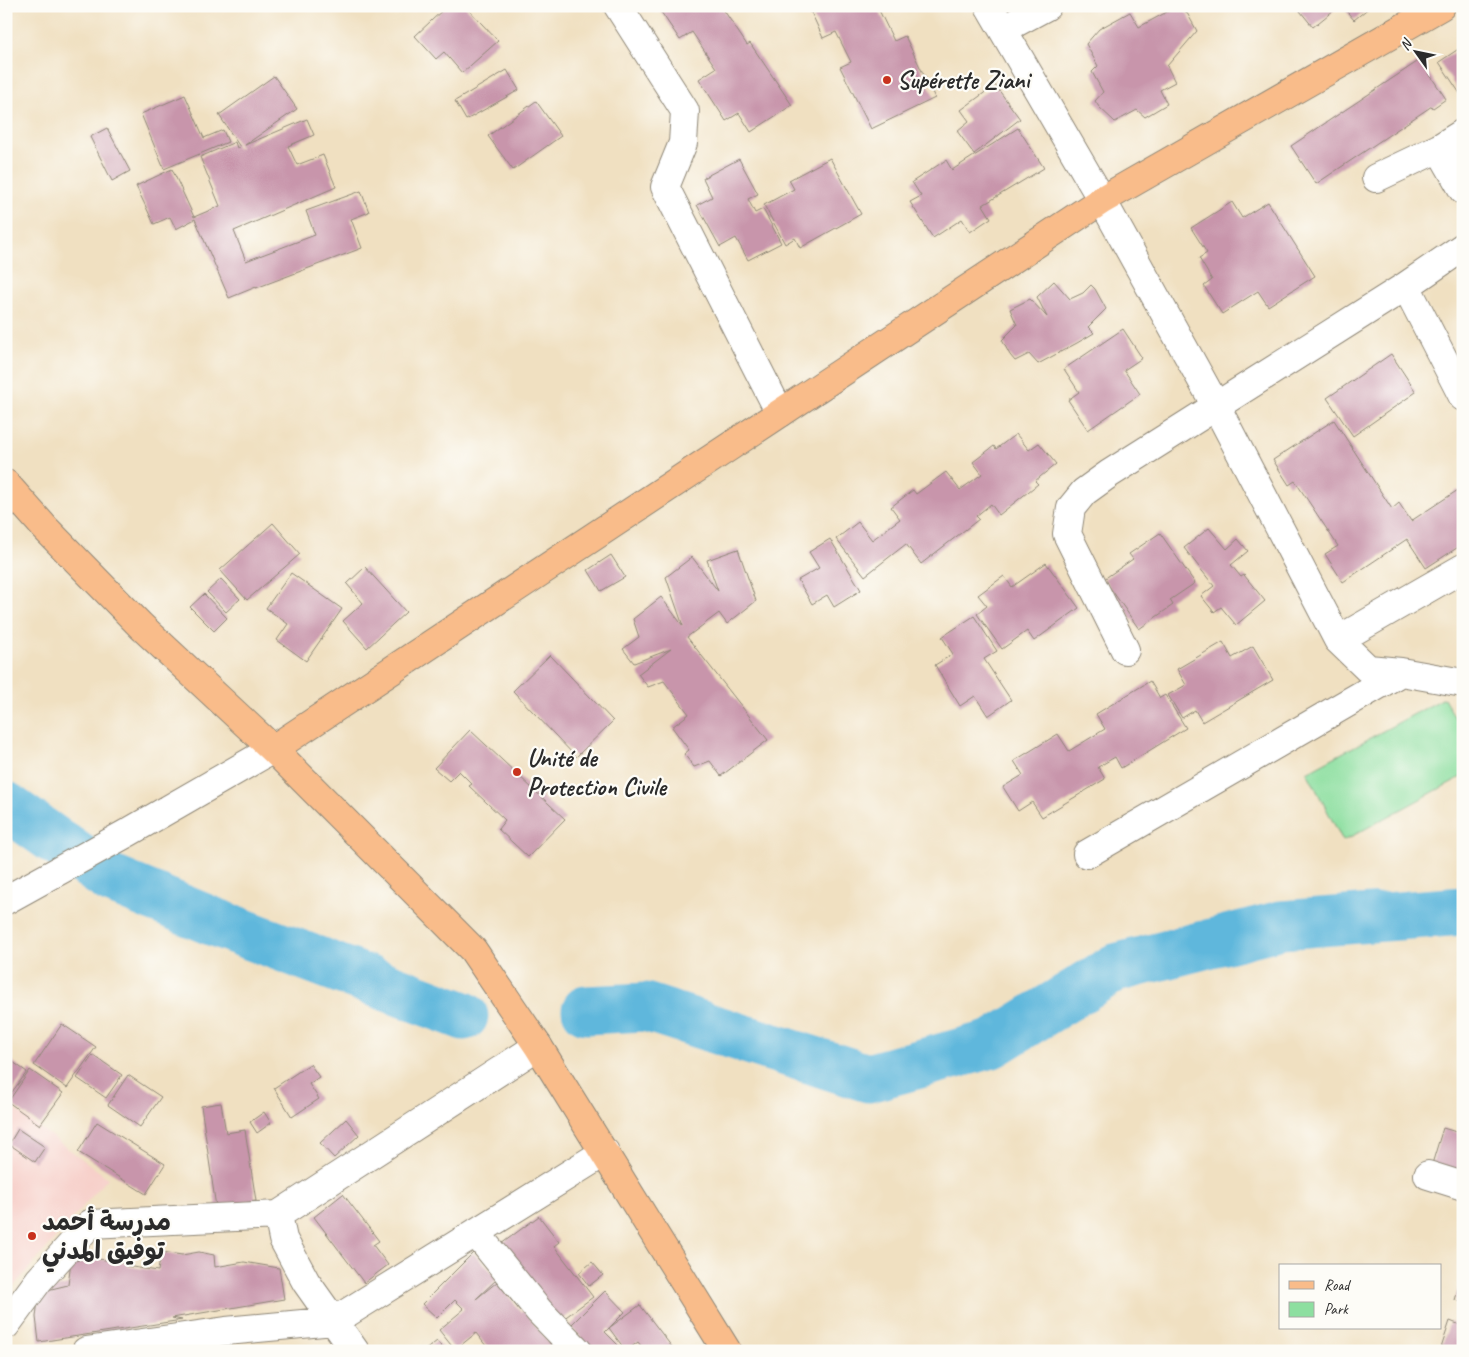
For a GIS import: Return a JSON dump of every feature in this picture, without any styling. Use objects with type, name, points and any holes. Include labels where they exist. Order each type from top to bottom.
[{"type":"main road","points":[[273,749],[1102,200],[1441,6]]},
{"type":"main road","points":[[6,484],[45,528],[141,626],[273,749],[473,950],[538,1046],[727,1351]]},
{"type":"street","points":[[618,6],[685,111],[683,143],[665,187],[780,413]]},
{"type":"street","points":[[989,6],[1102,200],[1216,406],[1338,640],[1368,669],[1401,672],[1463,683]]},
{"type":"street","points":[[1004,29],[1047,6]]},
{"type":"street","points":[[1376,178],[1439,148],[1463,134]]},
{"type":"street","points":[[1439,148],[1463,190]]},
{"type":"street","points":[[1125,650],[1067,534],[1071,508],[1084,492],[1406,286],[1463,247]]},
{"type":"street","points":[[1406,286],[1463,398]]},
{"type":"street","points":[[1338,640],[1463,568]]},
{"type":"street","points":[[1087,854],[1401,672]]},
{"type":"street","points":[[6,900],[273,749]]},
{"type":"street","points":[[6,1325],[39,1280],[90,1224],[278,1216],[538,1046]]},
{"type":"street","points":[[86,1351],[226,1341],[334,1321],[605,1152]]},
{"type":"street","points":[[1428,1175],[1463,1186]]},
{"type":"street","points":[[278,1216],[283,1239],[306,1282],[355,1351]]},
{"type":"street","points":[[476,1233],[539,1311],[578,1351]]},
{"type":"shaded area","name":"مدرسة أحمد توفيق المدني","points":[[6,1103],[108,1178],[6,1295]]},
{"type":"green space","points":[[1444,698],[1463,732],[1463,776],[1343,841],[1307,772]]},
{"type":"building","points":[[447,6],[465,6],[498,41],[462,73],[444,52],[436,59],[415,36]]},
{"type":"building","points":[[657,6],[721,6],[747,45],[750,43],[792,105],[751,132],[739,113],[726,121],[699,79],[716,68],[692,32],[680,40]]},
{"type":"building","name":"Supérette Ziani","points":[[806,6],[877,6],[894,41],[905,36],[935,98],[871,129],[840,67],[851,62],[836,32],[823,38],[811,12]]},
{"type":"building","points":[[1178,6],[1187,13],[1197,31],[1167,66],[1175,82],[1160,90],[1167,104],[1145,117],[1137,110],[1115,122],[1095,101],[1103,92],[1092,72],[1098,66],[1086,44],[1099,29],[1130,12],[1139,27]]},
{"type":"building","points":[[1296,6],[1339,6],[1313,27]]},
{"type":"building","points":[[1342,6],[1371,6],[1354,20]]},
{"type":"building","points":[[1463,46],[1463,98],[1439,62]]},
{"type":"building","points":[[1420,60],[1446,99],[1433,108],[1432,106],[1316,184],[1291,146]]},
{"type":"building","points":[[507,70],[519,90],[466,120],[455,101]]},
{"type":"building","points":[[274,76],[297,109],[245,145],[307,119],[314,135],[288,146],[297,165],[323,155],[336,187],[234,231],[246,261],[315,235],[306,211],[361,191],[369,212],[351,219],[362,248],[229,298],[195,219],[176,229],[170,217],[154,224],[136,186],[172,169],[194,217],[220,206],[200,157],[235,142],[237,148],[240,147],[219,115]]},
{"type":"building","points":[[995,85],[1020,119],[974,154],[957,131],[969,121],[961,110]]},
{"type":"building","points":[[185,95],[204,138],[223,130],[228,142],[164,169],[141,114]]},
{"type":"building","points":[[536,101],[561,136],[513,170],[488,136]]},
{"type":"building","points":[[107,128],[130,171],[112,181],[90,137]]},
{"type":"building","points":[[1018,128],[1044,168],[983,205],[991,218],[970,232],[962,219],[933,238],[910,202],[921,196],[912,182],[946,160],[952,170]]},
{"type":"building","points":[[830,158],[861,214],[800,248],[795,238],[785,244],[764,205],[794,189],[789,180]]},
{"type":"building","points":[[739,159],[758,194],[748,199],[755,213],[763,209],[781,243],[748,260],[736,238],[720,247],[697,205],[712,197],[703,178]]},
{"type":"building","points":[[1232,202],[1242,218],[1268,202],[1315,276],[1268,306],[1258,291],[1222,314],[1204,286],[1212,280],[1199,258],[1207,253],[1191,228]]},
{"type":"building","points":[[1054,281],[1070,299],[1083,293],[1091,285],[1106,309],[1088,327],[1094,333],[1077,343],[1038,364],[1029,354],[1015,361],[1002,340],[1017,325],[1010,309],[1030,299],[1047,317],[1037,297]]},
{"type":"building","points":[[1123,329],[1142,358],[1124,370],[1140,394],[1088,430],[1068,400],[1079,392],[1064,369]]},
{"type":"building","points":[[1391,354],[1416,392],[1353,436],[1327,398]]},
{"type":"building","points":[[1334,420],[1392,509],[1399,503],[1411,521],[1458,490],[1463,497],[1463,544],[1426,568],[1407,539],[1343,582],[1325,554],[1338,546],[1295,481],[1289,485],[1273,460]]},
{"type":"building","points":[[1016,434],[1029,450],[1039,443],[1056,464],[1035,481],[1038,484],[999,515],[991,504],[976,516],[979,519],[921,564],[906,544],[865,576],[836,539],[858,522],[872,540],[900,519],[891,507],[913,490],[916,494],[946,472],[960,490],[982,474],[973,462],[994,446],[996,449]]},
{"type":"building","points":[[273,523],[300,554],[247,600],[220,570]]},
{"type":"building","points":[[1209,528],[1227,549],[1238,539],[1248,551],[1231,565],[1241,577],[1244,575],[1265,601],[1236,625],[1221,607],[1214,612],[1201,596],[1214,586],[1184,548]]},
{"type":"building","points":[[1160,533],[1195,583],[1170,600],[1173,605],[1139,629],[1104,579],[1133,559],[1129,554]]},
{"type":"building","points":[[830,539],[861,590],[834,607],[827,595],[812,604],[798,580],[819,568],[809,552]]},
{"type":"building","points":[[738,549],[756,601],[727,624],[719,613],[687,637],[768,740],[721,776],[710,761],[694,767],[684,754],[689,750],[672,727],[689,714],[664,681],[648,687],[638,674],[671,649],[634,663],[623,649],[639,637],[633,619],[661,597],[683,626],[666,577],[692,557],[718,591],[707,560]]},
{"type":"building","points":[[611,555],[625,577],[601,591],[588,570]]},
{"type":"building","points":[[1046,563],[1079,608],[1034,641],[1027,631],[1002,649],[977,614],[987,606],[978,595],[1004,576],[1012,587]]},
{"type":"building","points":[[365,567],[406,612],[367,648],[343,621],[363,603],[347,584]]},
{"type":"building","points":[[291,573],[342,609],[306,661],[277,640],[288,624],[266,608]]},
{"type":"building","points":[[221,579],[240,599],[226,612],[207,592]]},
{"type":"building","points":[[204,594],[227,618],[214,631],[190,607]]},
{"type":"building","points":[[974,616],[997,651],[984,659],[1011,700],[988,716],[975,696],[960,706],[935,665],[953,654],[942,637]]},
{"type":"building","points":[[1223,642],[1232,658],[1253,646],[1273,680],[1202,722],[1195,710],[1182,718],[1168,695],[1186,685],[1177,669]]},
{"type":"building","points":[[550,655],[613,721],[576,757],[513,691]]},
{"type":"building","points":[[1150,681],[1160,698],[1165,695],[1186,728],[1121,768],[1115,757],[1098,767],[1105,779],[1042,817],[1032,802],[1018,811],[1003,787],[1023,775],[1014,761],[1058,734],[1069,751],[1105,729],[1096,714]]},
{"type":"building","points":[[470,730],[565,819],[528,857],[498,829],[505,820],[469,786],[472,784],[459,771],[449,781],[434,768]]},
{"type":"building","points":[[62,1024],[96,1047],[67,1088],[34,1065]]},
{"type":"building","points":[[93,1055],[122,1075],[106,1098],[77,1078]]},
{"type":"building","points":[[6,1057],[27,1072],[6,1100]]},
{"type":"building","points":[[310,1064],[319,1077],[309,1084],[319,1099],[292,1117],[274,1088]]},
{"type":"building","points":[[30,1070],[63,1093],[40,1125],[8,1102]]},
{"type":"building","points":[[128,1075],[161,1097],[140,1127],[108,1105]]},
{"type":"building","points":[[221,1103],[226,1133],[245,1130],[256,1201],[216,1207],[201,1106]]},
{"type":"building","points":[[264,1112],[271,1123],[257,1133],[250,1122]]},
{"type":"building","points":[[346,1119],[359,1135],[334,1158],[320,1143]]},
{"type":"building","points":[[97,1122],[165,1164],[146,1194],[78,1152]]},
{"type":"building","points":[[1443,1128],[1463,1134],[1463,1174],[1432,1164]]},
{"type":"building","points":[[18,1129],[45,1147],[35,1162],[9,1144]]},
{"type":"building","points":[[343,1194],[379,1241],[373,1245],[388,1265],[364,1283],[314,1217]]},
{"type":"building","points":[[539,1216],[559,1242],[554,1246],[593,1297],[559,1322],[501,1244]]},
{"type":"building","points":[[161,1252],[182,1255],[199,1252],[214,1255],[215,1267],[244,1262],[279,1268],[284,1299],[172,1318],[182,1320],[39,1342],[36,1317],[39,1292],[68,1285],[71,1261],[92,1258],[132,1264],[126,1266],[158,1271]]},
{"type":"building","points":[[473,1253],[498,1278],[476,1299],[497,1282],[521,1312],[523,1310],[556,1351],[490,1351],[476,1333],[455,1350],[439,1330],[464,1309],[455,1300],[437,1318],[422,1304]]},
{"type":"building","points":[[592,1262],[603,1275],[589,1286],[579,1273]]},
{"type":"building","points":[[1463,1276],[1463,1302],[1455,1300]]},
{"type":"building","points":[[605,1291],[625,1312],[605,1332],[624,1351],[594,1351],[570,1326]]},
{"type":"building","points":[[640,1305],[675,1351],[645,1351],[638,1342],[626,1351],[609,1328]]},
{"type":"building","points":[[1450,1321],[1463,1326],[1463,1351],[1440,1351]]},
{"type":"building","points":[[437,1341],[445,1351],[424,1351]]},
{"type":"waterway","points":[[6,806],[110,879],[209,920],[464,1016]]},
{"type":"waterway","points":[[586,1010],[645,1007],[868,1078],[992,1044],[1115,968],[1281,925],[1463,911]]},
{"type":"place","name":"Supérette Ziani","points":[[887,80]]},
{"type":"place","name":"Unité de Protection Civile","points":[[517,772]]},
{"type":"place","name":"مدرسة أحمد توفيق المدني","points":[[32,1236]]}]
